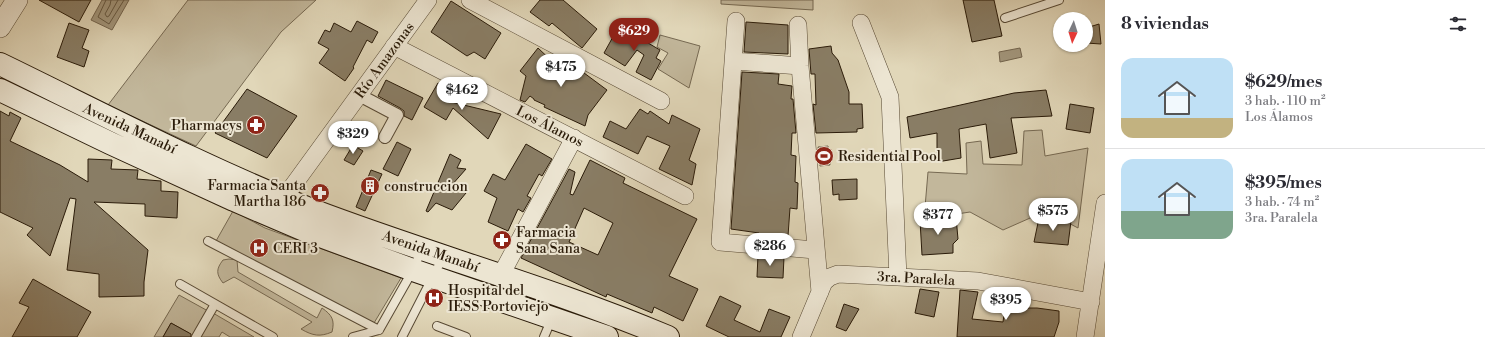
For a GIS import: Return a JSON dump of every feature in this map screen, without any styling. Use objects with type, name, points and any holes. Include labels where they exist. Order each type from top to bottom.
[{"type":"main road","name":"Avenida Manabí","points":[[0,64],[130,129],[284,198],[350,224],[501,275],[642,326],[668,337]]},
{"type":"main road","name":"Avenida Manabí","points":[[0,90],[110,143],[234,200],[304,230],[607,337]]},
{"type":"street","points":[[0,27],[17,0]]},
{"type":"street","name":"Río Amazonas","points":[[284,198],[428,0]]},
{"type":"street","points":[[470,0],[661,101]]},
{"type":"street","points":[[736,21],[720,242],[815,250]]},
{"type":"street","points":[[862,23],[890,97],[898,277]]},
{"type":"street","points":[[798,25],[815,250],[820,292]]},
{"type":"street","name":"Los Álamos","points":[[394,46],[685,196]]},
{"type":"street","points":[[734,61],[800,66]]},
{"type":"street","points":[[359,94],[397,115],[384,137]]},
{"type":"street","points":[[501,275],[574,138]]},
{"type":"street","name":"Avenida Manabí","points":[[234,200],[252,202],[284,198]]},
{"type":"street","points":[[1085,337],[1096,298],[1105,203]]},
{"type":"street","name":"3ra. Paralela","points":[[801,337],[824,282],[830,276],[838,274],[978,281],[1096,298]]},
{"type":"lane","points":[[1005,18],[1059,0]]},
{"type":"lane","points":[[208,240],[377,333]]},
{"type":"lane","points":[[402,337],[423,273],[422,248]]},
{"type":"lane","points":[[353,337],[377,333],[423,273],[443,256]]},
{"type":"lane","points":[[180,284],[273,337]]},
{"type":"lane","points":[[196,337],[215,304]]},
{"type":"lane","points":[[544,337],[552,317]]},
{"type":"lane","points":[[437,326],[466,337]]},
{"type":"shaded area","points":[[188,0],[316,0],[281,32],[196,146],[108,105]]},
{"type":"shaded area","points":[[721,0],[813,0],[813,10],[721,4]]},
{"type":"shaded area","points":[[660,35],[700,46],[689,88],[658,69],[668,53],[657,47]]},
{"type":"shaded area","points":[[1042,130],[1045,156],[1088,148],[1078,228],[1046,211],[1003,230],[970,212],[924,219],[928,172],[967,174],[966,143],[981,141],[983,164],[1022,165],[1024,131]]},
{"type":"shaded area","points":[[233,211],[265,228],[401,278],[374,323],[216,241]]},
{"type":"shaded area","points":[[223,260],[237,260],[238,272],[317,318],[322,308],[332,318],[332,332],[324,335],[309,333],[301,329],[312,322],[234,277],[223,283],[219,277],[218,269]]},
{"type":"shaded area","points":[[179,295],[208,311],[194,337],[186,337],[189,333],[171,323],[163,337],[154,337]]},
{"type":"shaded area","points":[[213,313],[254,337],[230,337],[222,332],[219,337],[199,337]]},
{"type":"water","points":[[102,0],[129,0],[112,30],[91,20]]},
{"type":"water","points":[[1020,48],[1022,57],[1000,62],[999,52]]},
{"type":"water","name":"Residential Pool","points":[[828,146],[830,165],[820,166],[818,147]]},
{"type":"building","points":[[39,0],[91,0],[79,22]]},
{"type":"building","points":[[540,0],[563,0],[597,29],[582,48],[552,23],[549,26],[530,12]]},
{"type":"building","points":[[963,0],[994,0],[1002,36],[972,42]]},
{"type":"building","points":[[451,1],[501,33],[485,59],[474,52],[467,56],[431,32]]},
{"type":"building","points":[[357,21],[378,32],[372,43],[367,40],[353,67],[354,68],[345,81],[319,63],[329,49],[318,43],[325,30],[330,32],[334,23],[351,32]]},
{"type":"building","points":[[746,22],[788,25],[788,54],[744,52]]},
{"type":"building","points":[[69,23],[89,30],[82,48],[89,51],[84,67],[57,57]]},
{"type":"building","points":[[1099,24],[1101,44],[1093,43],[1093,26]]},
{"type":"building","points":[[619,26],[660,50],[656,58],[661,61],[651,80],[636,72],[644,55],[637,50],[625,66],[604,53]]},
{"type":"building","points":[[831,46],[832,53],[838,60],[849,92],[849,104],[862,104],[863,128],[857,129],[857,132],[816,133],[813,104],[816,105],[815,74],[811,74],[809,49]]},
{"type":"building","points":[[538,48],[556,65],[560,59],[576,67],[607,90],[588,115],[585,126],[544,107],[545,105],[534,100],[530,96],[525,102],[520,100],[526,76],[520,71]]},
{"type":"building","points":[[742,72],[779,74],[778,84],[792,86],[791,99],[793,99],[796,133],[792,133],[791,155],[796,156],[795,182],[798,183],[797,209],[790,208],[788,236],[785,237],[759,235],[759,233],[731,229]]},
{"type":"building","points":[[386,80],[423,98],[412,120],[404,116],[404,111],[400,108],[378,96]]},
{"type":"building","points":[[438,83],[453,91],[447,101],[501,114],[488,139],[453,108],[446,120],[424,107]]},
{"type":"building","name":"Pharmacys","points":[[247,89],[297,116],[267,158],[215,133]]},
{"type":"building","points":[[1046,90],[1052,116],[1011,118],[1017,153],[990,158],[986,124],[959,129],[961,158],[937,162],[937,133],[910,138],[907,117],[1014,93]]},
{"type":"building","points":[[1070,104],[1094,108],[1090,133],[1066,129]]},
{"type":"building","points":[[640,109],[648,114],[650,111],[669,124],[672,115],[700,129],[689,160],[696,164],[692,185],[659,169],[670,146],[647,136],[638,154],[603,137],[610,121],[626,129]]},
{"type":"building","points":[[0,111],[9,116],[10,112],[21,118],[10,141],[60,165],[88,182],[88,159],[112,160],[111,169],[138,170],[137,179],[161,181],[161,191],[178,192],[177,218],[145,216],[145,204],[94,202],[148,250],[144,282],[144,296],[99,297],[99,274],[67,270],[76,199],[70,198],[50,256],[27,235],[33,228],[0,212]]},
{"type":"building","points":[[397,142],[411,149],[398,176],[383,169]]},
{"type":"building","points":[[526,144],[552,159],[542,176],[539,174],[527,196],[531,198],[523,212],[518,209],[508,231],[488,222],[497,198],[484,191],[493,174],[505,180]]},
{"type":"building","points":[[353,145],[363,151],[354,165],[344,160]]},
{"type":"building","points":[[450,154],[461,160],[457,168],[466,169],[451,186],[466,193],[452,210],[436,203],[428,212],[426,211]]},
{"type":"building","points":[[590,160],[625,178],[623,183],[697,219],[669,276],[698,289],[683,321],[654,307],[652,313],[607,294],[606,297],[521,258],[569,169],[575,172],[570,194],[573,195]],"holes":[[[584,208],[613,223],[598,255],[569,242]]]},
{"type":"building","name":"construccion","points":[[371,170],[382,174],[365,211],[356,207]]},
{"type":"building","points":[[857,179],[857,199],[839,200],[839,194],[833,195],[832,180]]},
{"type":"building","points":[[956,217],[958,239],[953,244],[953,253],[922,255],[920,220]]},
{"type":"building","points":[[1039,218],[1071,221],[1068,245],[1034,242]]},
{"type":"building","points":[[758,255],[784,257],[783,278],[757,277]]},
{"type":"building","points":[[33,279],[91,312],[77,337],[12,337],[29,307],[19,303]]},
{"type":"building","points":[[920,289],[939,292],[934,317],[915,313]]},
{"type":"building","points":[[960,290],[978,292],[972,319],[1003,322],[1005,308],[1037,308],[1059,311],[1059,322],[1054,337],[957,337]]},
{"type":"building","points":[[720,296],[741,306],[734,320],[760,332],[769,309],[790,317],[781,337],[729,337],[706,326]]},
{"type":"building","points":[[844,304],[859,309],[846,331],[836,327]]},
{"type":"building","points":[[171,323],[191,334],[191,337],[163,337]]},
{"type":"place","name":"Pharmacys","points":[[256,125]]},
{"type":"place","name":"Residential Pool","points":[[824,156]]},
{"type":"place","name":"construccion","points":[[370,186]]},
{"type":"place","name":"Farmacia Santa Martha 186","points":[[320,193]]},
{"type":"place","name":"Farmacia Sana Sana","points":[[502,240]]},
{"type":"place","name":"CERI 3","points":[[259,248]]},
{"type":"place","name":"Hospital del IESS Portoviejo","points":[[434,298]]}]
